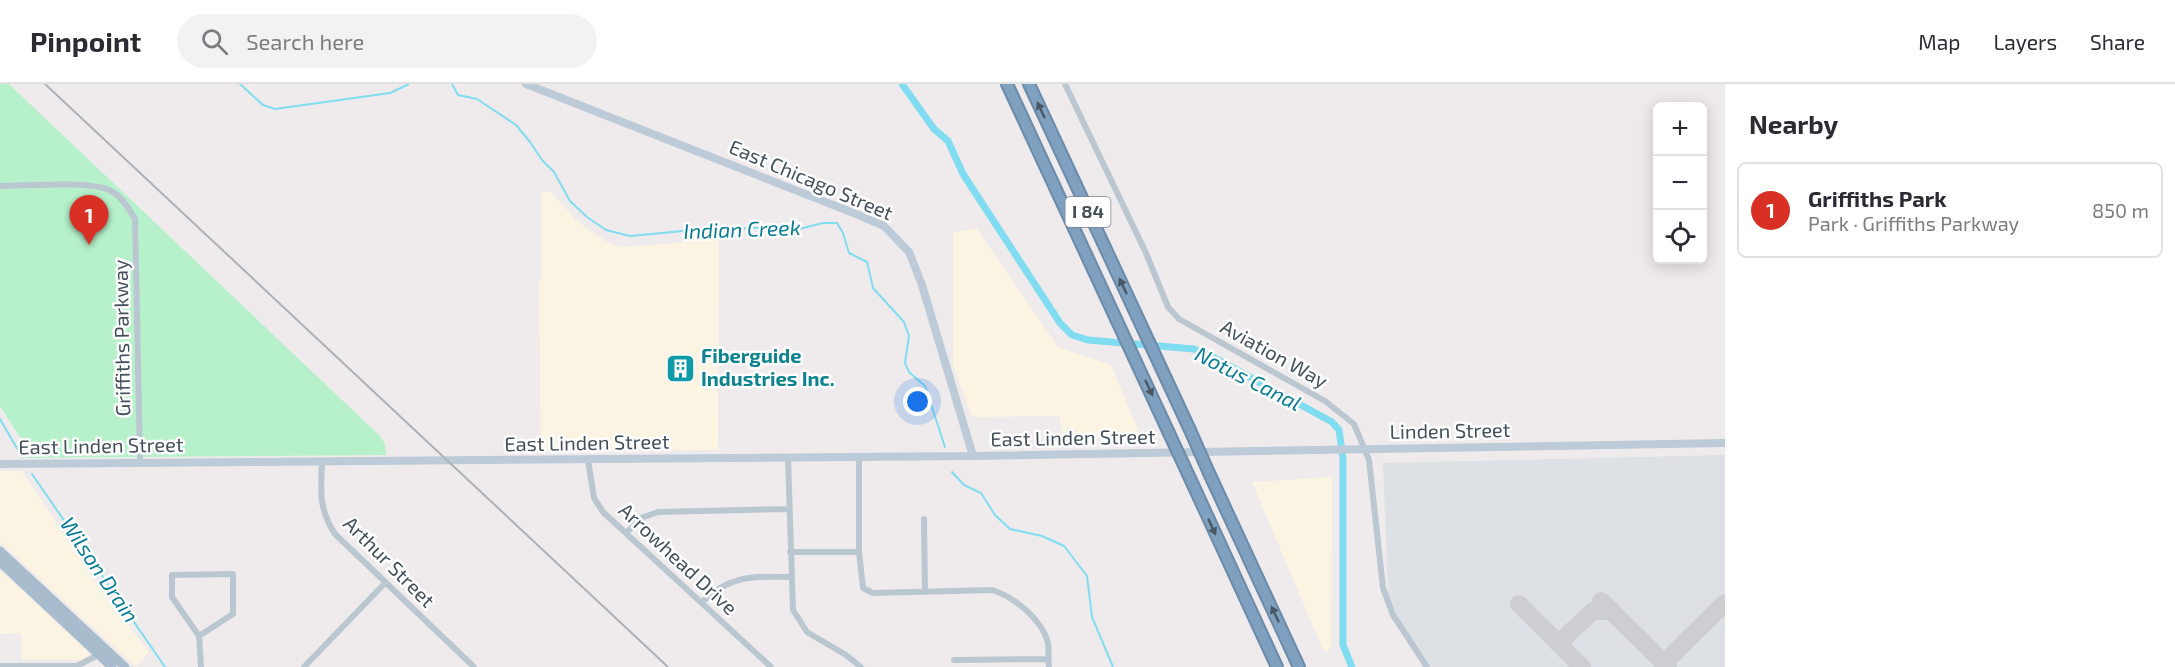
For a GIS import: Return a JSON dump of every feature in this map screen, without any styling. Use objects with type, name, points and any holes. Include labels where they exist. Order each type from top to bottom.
[{"type":"highway","name":"I 84","points":[[1007,84],[1277,667]]},
{"type":"highway","name":"I 84","points":[[1029,84],[1299,667]]},
{"type":"main road","name":"East Chicago Street","points":[[526,84],[873,222],[896,236],[909,252],[922,285],[973,456]]},
{"type":"main road","name":"Linden Street","points":[[1175,453],[1725,443]]},
{"type":"main road","name":"East Linden Street","points":[[0,464],[1175,453]]},
{"type":"main road","points":[[0,551],[102,652],[112,667]]},
{"type":"main road","points":[[0,562],[102,652],[125,667]]},
{"type":"street","name":"Aviation Way","points":[[1065,84],[1146,253],[1168,307],[1179,320],[1336,408],[1354,424],[1369,460],[1383,588],[1393,615],[1427,667]]},
{"type":"street","name":"Griffiths Parkway","points":[[0,186],[95,186],[111,190],[122,200],[135,219],[140,462]]},
{"type":"street","points":[[788,457],[790,577],[793,610],[807,632],[846,655],[861,667]]},
{"type":"street","points":[[860,457],[859,552],[863,588],[873,593],[992,590],[1007,594],[1040,627],[1048,643],[1049,667]]},
{"type":"street","name":"Arthur Street","points":[[322,460],[321,503],[324,518],[335,534],[474,667]]},
{"type":"street","name":"Arrowhead Drive","points":[[588,460],[594,498],[603,512],[771,667]]},
{"type":"street","points":[[626,533],[641,518],[657,512],[789,509]]},
{"type":"street","points":[[924,519],[925,591]]},
{"type":"street","points":[[790,552],[859,552]]},
{"type":"street","points":[[199,636],[233,614],[233,574],[172,575],[172,597],[199,636],[201,667]]},
{"type":"street","points":[[702,602],[717,588],[733,580],[754,577],[790,577]]},
{"type":"street","points":[[304,667],[385,583]]},
{"type":"street","points":[[0,666],[76,666],[102,652]]},
{"type":"street","points":[[954,660],[1048,659]]},
{"type":"shaded area","points":[[542,192],[551,192],[575,219],[589,230],[607,242],[621,247],[680,243],[704,236],[719,241],[718,450],[541,451],[539,280],[542,279]]},
{"type":"shaded area","points":[[976,228],[1058,347],[1111,365],[1138,430],[1133,436],[1062,439],[1060,416],[972,417],[953,365],[953,233]]},
{"type":"shaded area","points":[[1725,455],[1725,667],[1427,667],[1389,608],[1383,463]]},
{"type":"shaded area","points":[[0,471],[22,471],[96,583],[149,652],[136,667],[0,542]]},
{"type":"shaded area","points":[[1332,477],[1331,648],[1324,652],[1252,482]]},
{"type":"shaded area","points":[[0,571],[90,654],[83,660],[22,660],[21,633],[0,634]]},
{"type":"green space","points":[[0,84],[9,84],[380,436],[385,444],[386,455],[26,458],[21,439],[0,406]]},
{"type":"waterway","name":"Indian Creek","points":[[240,84],[263,105],[275,109],[390,93],[409,84]]},
{"type":"waterway","name":"Indian Creek","points":[[452,84],[458,95],[477,99],[516,125],[554,172],[570,201],[606,230],[630,236],[704,229],[727,234],[750,227],[787,232],[823,223],[837,223],[843,233],[849,253],[867,262],[873,288],[904,322],[909,336],[905,363],[909,372],[925,386],[945,447]]},
{"type":"waterway","name":"Notus Canal","points":[[902,84],[934,129],[948,141],[963,174],[1060,323],[1072,335],[1088,340],[1194,349],[1215,358],[1332,422],[1339,430],[1343,458],[1343,645],[1352,667]]},
{"type":"waterway","name":"Wilson Drain","points":[[0,419],[22,457]]},
{"type":"waterway","name":"Indian Creek","points":[[952,472],[964,485],[981,493],[995,515],[1010,529],[1042,536],[1064,546],[1087,576],[1092,617],[1113,667]]},
{"type":"waterway","name":"Wilson Drain","points":[[32,474],[165,667]]},
{"type":"taxiway","points":[[1601,601],[1668,667]]},
{"type":"taxiway","points":[[1664,663],[1725,603]]},
{"type":"taxiway","points":[[1519,604],[1582,667]]},
{"type":"taxiway","points":[[1560,642],[1593,611],[1612,611]]},
{"type":"railway","points":[[45,84],[668,667]]},
{"type":"place","name":"Griffiths Park","points":[[89,245]]},
{"type":"place","name":"Fiberguide Industries Inc.","points":[[680,368]]}]
